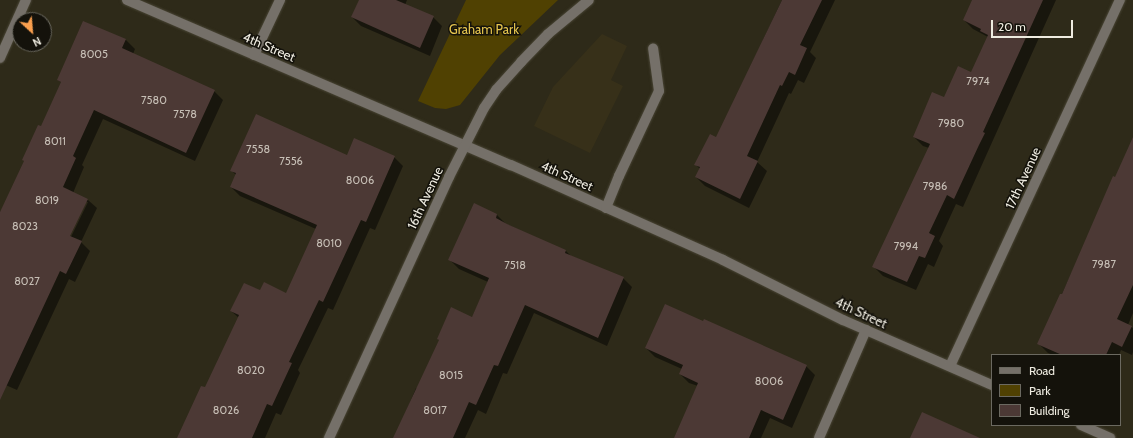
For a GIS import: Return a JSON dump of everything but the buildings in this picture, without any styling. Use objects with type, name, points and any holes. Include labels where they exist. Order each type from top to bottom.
[{"type":"street","points":[[0,58],[26,0]]},
{"type":"street","name":"4th Street","points":[[127,0],[465,144],[722,260],[866,330],[991,385]]},
{"type":"street","points":[[254,55],[280,0]]},
{"type":"street","name":"16th Avenue","points":[[329,438],[465,144],[496,90],[548,34],[589,0]]},
{"type":"street","name":"17th Avenue","points":[[950,366],[1120,0]]},
{"type":"street","points":[[606,208],[619,176],[659,91],[654,48]]},
{"type":"street","points":[[819,438],[866,330]]},
{"type":"street","points":[[1083,426],[1110,438]]},
{"type":"shaded area","points":[[602,34],[627,46],[611,80],[623,86],[590,153],[534,126],[553,87]]},
{"type":"green space","name":"Graham Park","points":[[466,0],[558,0],[500,55],[460,105],[446,109],[435,108],[418,101]]}]
